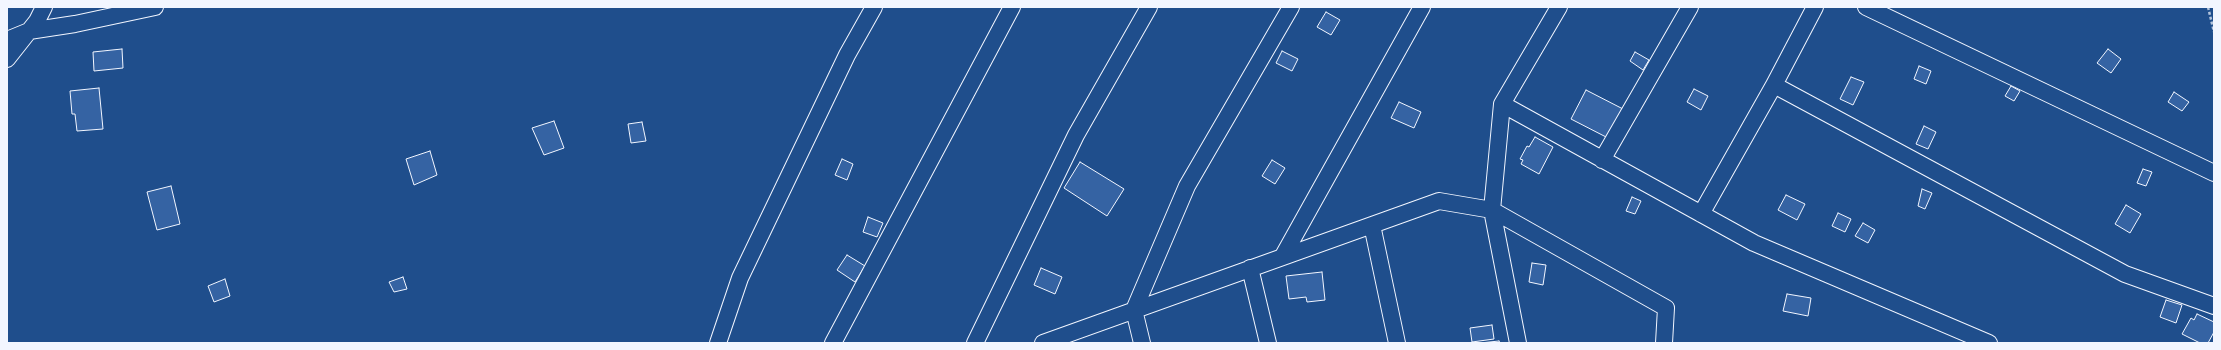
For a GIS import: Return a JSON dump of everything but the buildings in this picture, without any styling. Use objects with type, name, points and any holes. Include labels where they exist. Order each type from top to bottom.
[{"type":"street","points":[[7,59],[37,21],[44,7]]},
{"type":"street","points":[[7,40],[29,31],[75,24],[155,7]]},
{"type":"street","points":[[718,343],[740,278],[847,55],[874,7]]},
{"type":"street","points":[[834,343],[1012,7]]},
{"type":"street","points":[[975,343],[1076,135],[1149,7]]},
{"type":"street","points":[[1142,343],[1134,310],[1187,186],[1291,7]]},
{"type":"street","points":[[1283,256],[1422,7]]},
{"type":"street","points":[[1518,343],[1492,210],[1502,104],[1559,7]]},
{"type":"street","points":[[1602,160],[1690,7]]},
{"type":"street","points":[[1701,214],[1774,85],[1815,7]]},
{"type":"street","points":[[1866,7],[2214,174]]},
{"type":"street","points":[[1774,85],[2125,274],[2214,306]]},
{"type":"street","points":[[1502,104],[1754,243],[1989,343]]},
{"type":"street","points":[[1043,343],[1439,201],[1492,210],[1666,308],[1664,343]]},
{"type":"street","points":[[1372,225],[1397,343]]},
{"type":"street","points":[[1250,268],[1268,343]]},
{"type":"path","points":[[2208,7],[2214,32]]}]
